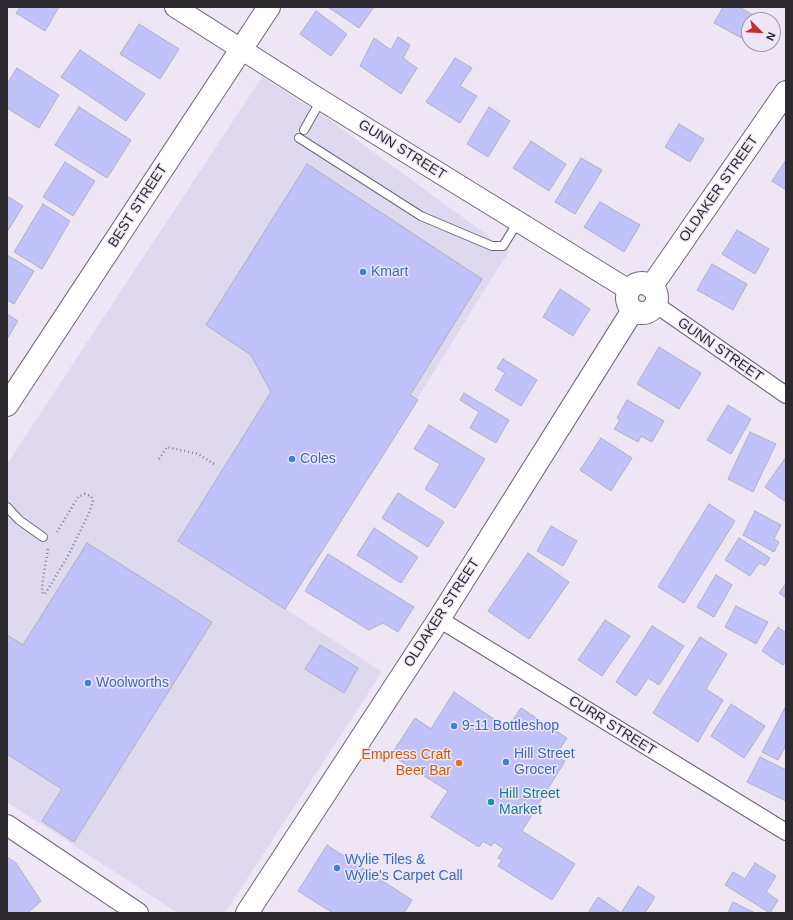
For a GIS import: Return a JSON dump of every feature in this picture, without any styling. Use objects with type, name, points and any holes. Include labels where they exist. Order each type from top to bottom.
[{"type":"main road","name":"BEST STREET","points":[[7,405],[269,7]]},
{"type":"main road","name":"OLDAKER STREET","points":[[653,296],[786,92]]},
{"type":"main road","points":[[631,300],[642,313],[648,312],[653,296]]},
{"type":"main road","name":"OLDAKER STREET","points":[[247,913],[439,619],[631,300]]},
{"type":"street","name":"GUNN STREET","points":[[175,7],[321,100],[518,222],[631,300]]},
{"type":"street","name":"GUNN STREET","points":[[653,296],[786,395]]},
{"type":"street","name":"CURR STREET","points":[[439,619],[786,832]]},
{"type":"street","points":[[7,825],[138,913]]},
{"type":"lane","points":[[304,130],[321,100]]},
{"type":"lane","points":[[299,138],[421,216],[492,246],[503,246],[518,222]]},
{"type":"lane","points":[[7,507],[19,520],[43,537]]},
{"type":"path","points":[[159,459],[167,447],[198,454],[214,464]]},
{"type":"path","points":[[49,547],[43,578],[43,594],[48,592],[68,556],[93,502],[91,496],[85,494],[78,497],[54,537]]},
{"type":"path","points":[[53,529],[57,532]]},
{"type":"shaded area","points":[[262,77],[331,121],[509,251],[286,609],[382,672],[225,913],[178,913],[7,802],[7,464]]},
{"type":"building","points":[[20,7],[59,7],[45,31],[16,13]]},
{"type":"building","points":[[328,7],[374,7],[359,28]]},
{"type":"building","points":[[723,7],[739,7],[748,12],[741,12],[741,38],[714,23]]},
{"type":"building","points":[[316,11],[347,34],[331,56],[300,34]]},
{"type":"building","points":[[139,24],[179,49],[160,79],[120,54]]},
{"type":"building","points":[[398,37],[410,45],[403,58],[417,68],[401,94],[360,66],[374,38],[391,50]]},
{"type":"building","points":[[80,50],[145,94],[126,121],[61,77]]},
{"type":"building","points":[[455,58],[472,68],[460,86],[477,96],[460,123],[426,102]]},
{"type":"building","points":[[17,68],[59,95],[39,128],[7,108],[7,84]]},
{"type":"building","points":[[79,107],[131,140],[107,178],[55,145]]},
{"type":"building","points":[[489,107],[510,121],[488,157],[467,144]]},
{"type":"building","points":[[679,124],[704,139],[690,162],[665,147]]},
{"type":"building","points":[[531,141],[566,164],[549,191],[513,168]]},
{"type":"building","points":[[581,158],[602,170],[575,214],[555,202]]},
{"type":"building","points":[[786,160],[786,190],[772,181]]},
{"type":"building","points":[[65,162],[95,181],[73,216],[43,197]]},
{"type":"building","points":[[307,164],[482,279],[410,395],[418,400],[285,609],[178,541],[271,392],[251,355],[206,325]]},
{"type":"building","points":[[7,196],[23,206],[7,232]]},
{"type":"building","points":[[600,202],[640,225],[624,252],[584,227]]},
{"type":"building","points":[[43,204],[70,221],[42,269],[14,252]]},
{"type":"building","points":[[737,230],[769,249],[755,274],[722,254]]},
{"type":"building","points":[[7,255],[34,271],[14,304],[7,300]]},
{"type":"building","points":[[712,264],[747,284],[733,310],[697,290]]},
{"type":"building","points":[[560,289],[590,309],[573,336],[543,317]]},
{"type":"building","points":[[7,314],[18,321],[7,339]]},
{"type":"building","points":[[659,347],[701,373],[679,409],[637,384]]},
{"type":"building","points":[[503,359],[537,380],[521,406],[495,390],[505,373],[497,368]]},
{"type":"building","points":[[464,393],[509,420],[496,443],[470,428],[479,412],[460,400]]},
{"type":"building","points":[[627,400],[664,421],[652,442],[641,436],[638,442],[614,429],[620,420],[617,418]]},
{"type":"building","points":[[728,405],[751,419],[731,454],[707,440]]},
{"type":"building","points":[[429,425],[485,459],[455,508],[425,489],[440,464],[414,449]]},
{"type":"building","points":[[750,432],[776,444],[753,492],[728,479]]},
{"type":"building","points":[[601,438],[632,458],[611,491],[580,470]]},
{"type":"building","points":[[786,457],[786,502],[765,487]]},
{"type":"building","points":[[398,493],[444,522],[428,547],[382,518]]},
{"type":"building","points":[[709,504],[735,521],[684,603],[658,587]]},
{"type":"building","points":[[755,511],[781,525],[774,539],[779,542],[774,552],[743,535]]},
{"type":"building","points":[[551,526],[577,541],[563,566],[537,551]]},
{"type":"building","points":[[374,528],[418,557],[401,583],[357,555]]},
{"type":"building","points":[[739,538],[770,558],[765,566],[759,563],[750,576],[725,560]]},
{"type":"building","points":[[87,543],[212,622],[74,842],[42,821],[62,789],[7,754],[7,635],[23,645]]},
{"type":"building","points":[[528,553],[569,582],[529,639],[488,611]]},
{"type":"building","points":[[328,554],[414,607],[398,632],[383,623],[369,630],[305,591]]},
{"type":"building","points":[[716,575],[732,585],[714,617],[697,607]]},
{"type":"building","points":[[786,583],[786,598],[779,593]]},
{"type":"building","points":[[736,606],[768,622],[756,644],[725,627]]},
{"type":"building","points":[[605,620],[630,636],[602,676],[578,660]]},
{"type":"building","points":[[652,626],[684,646],[659,685],[648,678],[636,696],[616,682]]},
{"type":"building","points":[[778,627],[786,633],[786,660],[783,665],[762,651]]},
{"type":"building","points":[[700,637],[727,654],[706,689],[723,700],[698,742],[653,713]]},
{"type":"building","points":[[320,645],[358,668],[344,693],[305,669]]},
{"type":"building","name":"Hill Street Market","points":[[454,692],[507,728],[521,708],[567,738],[555,756],[565,761],[522,831],[575,864],[552,900],[498,866],[502,860],[498,858],[504,849],[494,842],[491,846],[483,841],[479,847],[431,817],[448,791],[391,755],[415,718],[431,729]]},
{"type":"building","points":[[731,704],[765,726],[744,758],[711,736]]},
{"type":"building","points":[[786,706],[786,745],[778,760],[762,752]]},
{"type":"building","points":[[760,757],[786,770],[786,801],[747,782]]},
{"type":"building","name":"Wylie Tiles & Wylie's Carpet Call","points":[[327,845],[412,900],[404,913],[333,913],[298,891]]},
{"type":"building","points":[[7,857],[16,863],[41,901],[28,913],[7,913]]},
{"type":"building","points":[[755,863],[776,876],[766,892],[778,900],[770,913],[725,885],[733,872],[745,879]]},
{"type":"building","points":[[638,886],[655,897],[645,913],[621,913]]},
{"type":"building","points":[[598,897],[621,913],[588,913]]},
{"type":"building","points":[[733,902],[755,913],[728,913]]},
{"type":"place","name":"Kmart","points":[[363,272]]},
{"type":"place","name":"Coles","points":[[292,459]]},
{"type":"place","name":"Woolworths","points":[[88,683]]},
{"type":"place","name":"9-11 Bottleshop","points":[[454,726]]},
{"type":"place","name":"Hill Street Grocer","points":[[506,762]]},
{"type":"place","name":"Empress Craft Beer Bar","points":[[459,763]]},
{"type":"place","name":"Hill Street Market","points":[[491,802]]},
{"type":"place","name":"Wylie Tiles & Wylie's Carpet Call","points":[[337,868]]}]
